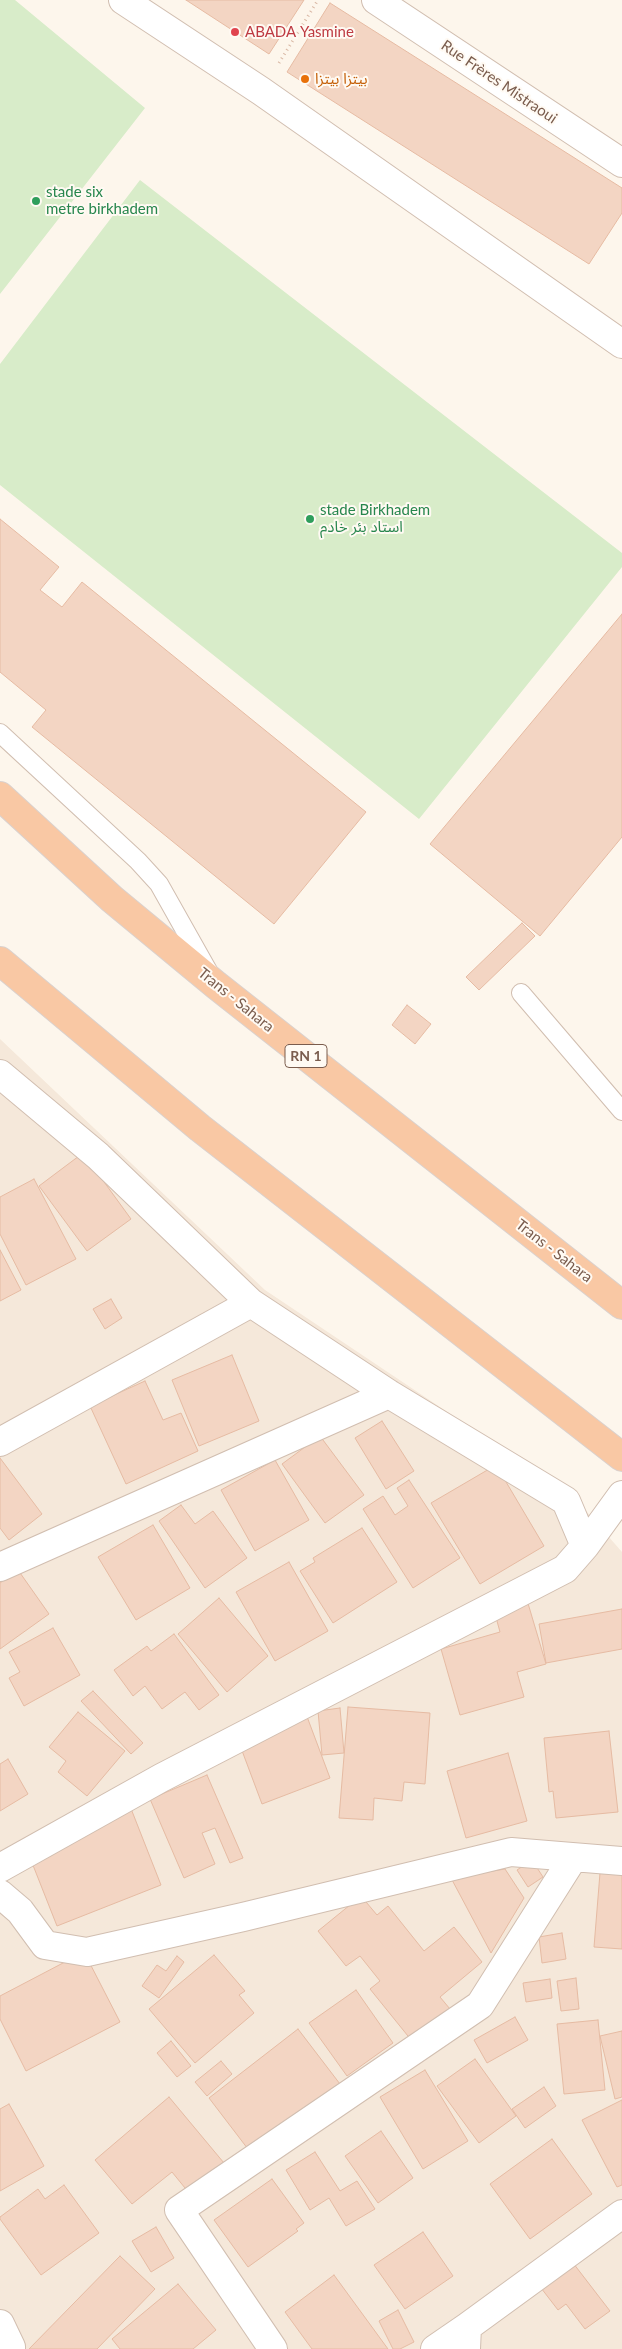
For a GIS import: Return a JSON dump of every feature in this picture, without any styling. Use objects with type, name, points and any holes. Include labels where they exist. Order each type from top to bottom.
[{"type":"highway","name":"Trans - Sahara","points":[[0,796],[112,899],[216,985],[622,1305]]},
{"type":"highway","points":[[0,961],[200,1128],[622,1457]]},
{"type":"street","points":[[123,0],[261,91],[622,344]]},
{"type":"street","name":"Rue Frères Mistraoui","points":[[376,0],[622,163]]},
{"type":"street","points":[[0,1074],[98,1156],[252,1303],[390,1394],[566,1501],[585,1546]]},
{"type":"street","points":[[0,1442],[252,1303]]},
{"type":"street","points":[[0,1567],[390,1394]]},
{"type":"street","points":[[0,1868],[162,1778],[565,1569],[585,1546],[622,1495]]},
{"type":"street","points":[[0,1894],[20,1911],[45,1945],[87,1952],[243,1917],[510,1852],[622,1861]]},
{"type":"street","points":[[273,2349],[179,2210],[480,2005],[573,1858]]},
{"type":"street","points":[[435,2349],[466,2338],[622,2214]]},
{"type":"street","points":[[0,2324],[11,2347],[10,2349]]},
{"type":"lane","points":[[0,733],[138,861],[159,884],[216,985]]},
{"type":"lane","points":[[521,993],[622,1111]]},
{"type":"path","points":[[261,91],[318,0]]},
{"type":"shaded area","points":[[0,1039],[265,1290],[573,1496],[622,1552],[622,2349],[0,2349]]},
{"type":"green space","name":"stade six metre birkhadem","points":[[0,0],[15,0],[145,108],[0,294]]},
{"type":"green space","name":"stade Birkhadem استاد بئر خادم","points":[[140,180],[622,553],[622,567],[419,819],[0,485],[0,364]]},
{"type":"building","points":[[186,0],[304,0],[269,54]]},
{"type":"building","points":[[330,3],[622,188],[622,213],[589,264],[287,72]]},
{"type":"building","points":[[0,519],[59,567],[40,590],[62,607],[82,582],[366,812],[274,924],[32,727],[46,710],[0,672]]},
{"type":"building","points":[[622,614],[622,837],[540,936],[430,844]]},
{"type":"building","points":[[522,923],[535,936],[479,990],[466,977]]},
{"type":"building","points":[[407,1005],[431,1024],[415,1044],[392,1025]]},
{"type":"building","points":[[83,1153],[131,1219],[87,1251],[39,1186]]},
{"type":"building","points":[[34,1179],[76,1259],[26,1285],[0,1234],[0,1197]]},
{"type":"building","points":[[0,1250],[21,1290],[0,1301]]},
{"type":"building","points":[[111,1299],[122,1318],[105,1329],[93,1309]]},
{"type":"building","points":[[232,1355],[259,1421],[199,1446],[172,1380]]},
{"type":"building","points":[[145,1381],[163,1420],[181,1413],[198,1451],[126,1484],[90,1406]]},
{"type":"building","points":[[382,1421],[414,1471],[386,1489],[355,1438]]},
{"type":"building","points":[[320,1436],[364,1495],[325,1523],[282,1464]]},
{"type":"building","points":[[0,1458],[42,1514],[9,1540],[0,1528]]},
{"type":"building","points":[[275,1460],[309,1520],[255,1551],[221,1490]]},
{"type":"building","points":[[496,1465],[544,1546],[480,1584],[431,1503]]},
{"type":"building","points":[[409,1480],[460,1558],[413,1588],[363,1509],[383,1496],[395,1515],[408,1506],[397,1488]]},
{"type":"building","points":[[181,1505],[195,1524],[213,1511],[247,1558],[205,1588],[159,1521]]},
{"type":"building","points":[[153,1525],[190,1588],[136,1620],[98,1557]]},
{"type":"building","points":[[362,1528],[397,1582],[333,1623],[300,1571],[315,1562],[313,1558]]},
{"type":"building","points":[[289,1562],[328,1631],[275,1661],[236,1592]]},
{"type":"building","points":[[18,1570],[49,1614],[0,1649],[0,1583]]},
{"type":"building","points":[[219,1598],[268,1656],[227,1692],[178,1634]]},
{"type":"building","points":[[527,1600],[546,1664],[517,1672],[524,1697],[460,1715],[441,1649],[500,1632],[494,1610]]},
{"type":"building","points":[[622,1609],[622,1649],[546,1663],[539,1624]]},
{"type":"building","points":[[53,1628],[80,1675],[24,1706],[9,1678],[20,1672],[9,1652]]},
{"type":"building","points":[[174,1634],[219,1695],[199,1710],[185,1692],[162,1709],[145,1686],[133,1696],[114,1670],[147,1646],[151,1651]]},
{"type":"building","points":[[93,1691],[143,1743],[131,1754],[81,1701]]},
{"type":"building","points":[[348,1707],[430,1713],[425,1784],[404,1782],[402,1801],[374,1798],[373,1820],[339,1818]]},
{"type":"building","points":[[340,1708],[344,1753],[322,1755],[318,1711]]},
{"type":"building","points":[[78,1712],[125,1751],[87,1796],[58,1772],[66,1761],[49,1747]]},
{"type":"building","points":[[306,1714],[330,1778],[262,1804],[238,1740]]},
{"type":"building","points":[[609,1731],[618,1812],[556,1818],[553,1791],[549,1792],[544,1738]]},
{"type":"building","points":[[508,1753],[527,1821],[466,1838],[447,1771]]},
{"type":"building","points":[[8,1759],[28,1794],[0,1811],[0,1764]]},
{"type":"building","points":[[207,1775],[243,1858],[230,1863],[215,1828],[202,1833],[215,1864],[184,1878],[150,1799]]},
{"type":"building","points":[[128,1801],[161,1885],[57,1926],[25,1845]]},
{"type":"building","points":[[532,1860],[543,1877],[528,1887],[517,1870]]},
{"type":"building","points":[[505,1869],[524,1898],[491,1953],[451,1878]]},
{"type":"building","points":[[600,1873],[622,1875],[622,1949],[594,1947]]},
{"type":"building","points":[[361,1896],[377,1915],[388,1906],[424,1951],[454,1927],[482,1962],[440,1997],[450,2009],[412,2041],[370,1989],[380,1981],[360,1956],[346,1966],[318,1931]]},
{"type":"building","points":[[562,1933],[566,1959],[542,1963],[539,1937]]},
{"type":"building","points":[[84,1952],[120,2022],[26,2071],[0,2019],[0,1996]]},
{"type":"building","points":[[214,1955],[245,1991],[239,1995],[254,2013],[195,2063],[149,2009]]},
{"type":"building","points":[[177,1956],[184,1962],[159,1998],[142,1986],[157,1965],[166,1971]]},
{"type":"building","points":[[576,1978],[579,2009],[561,2011],[557,1981]]},
{"type":"building","points":[[550,1979],[552,1998],[526,2002],[523,1983]]},
{"type":"building","points":[[356,1990],[393,2043],[347,2076],[309,2023]]},
{"type":"building","points":[[515,2017],[528,2040],[487,2063],[474,2040]]},
{"type":"building","points":[[598,2020],[605,2090],[564,2094],[557,2024]]},
{"type":"building","points":[[298,2029],[340,2084],[251,2153],[209,2098]]},
{"type":"building","points":[[622,2031],[622,2097],[615,2099],[600,2036]]},
{"type":"building","points":[[171,2041],[191,2066],[177,2077],[157,2053]]},
{"type":"building","points":[[475,2059],[516,2116],[479,2143],[437,2086]]},
{"type":"building","points":[[221,2061],[232,2074],[207,2096],[195,2082]]},
{"type":"building","points":[[425,2070],[468,2141],[423,2169],[380,2097]]},
{"type":"building","points":[[544,2087],[556,2106],[525,2128],[512,2109]]},
{"type":"building","points":[[169,2097],[229,2169],[194,2199],[172,2172],[132,2204],[95,2160]]},
{"type":"building","points":[[622,2100],[622,2185],[617,2187],[582,2120]]},
{"type":"building","points":[[9,2104],[44,2166],[0,2191],[0,2109]]},
{"type":"building","points":[[381,2131],[413,2178],[378,2203],[345,2156]]},
{"type":"building","points":[[552,2139],[592,2194],[530,2239],[490,2184]]},
{"type":"building","points":[[315,2152],[340,2191],[357,2181],[375,2209],[346,2226],[329,2198],[310,2210],[286,2170]]},
{"type":"building","points":[[272,2179],[304,2223],[296,2229],[298,2231],[248,2267],[214,2220]]},
{"type":"building","points":[[64,2185],[99,2233],[41,2275],[0,2217],[38,2189],[45,2199]]},
{"type":"building","points":[[156,2227],[174,2258],[151,2272],[132,2241]]},
{"type":"building","points":[[423,2232],[453,2276],[405,2309],[374,2265]]},
{"type":"building","points":[[120,2256],[155,2289],[97,2349],[29,2349]]},
{"type":"building","points":[[570,2259],[610,2311],[585,2329],[566,2304],[558,2310],[538,2284]]},
{"type":"building","points":[[334,2275],[388,2349],[312,2349],[285,2312]]},
{"type":"building","points":[[178,2284],[216,2330],[193,2349],[120,2349],[112,2339]]},
{"type":"building","points":[[398,2310],[414,2342],[400,2349],[393,2349],[379,2321]]},
{"type":"place","name":"ABADA Yasmine","points":[[235,32]]},
{"type":"place","name":"بيتزا بيتزا","points":[[305,79]]},
{"type":"place","name":"stade six metre birkhadem","points":[[36,201]]},
{"type":"place","name":"stade Birkhadem استاد بئر خادم","points":[[310,519]]}]
